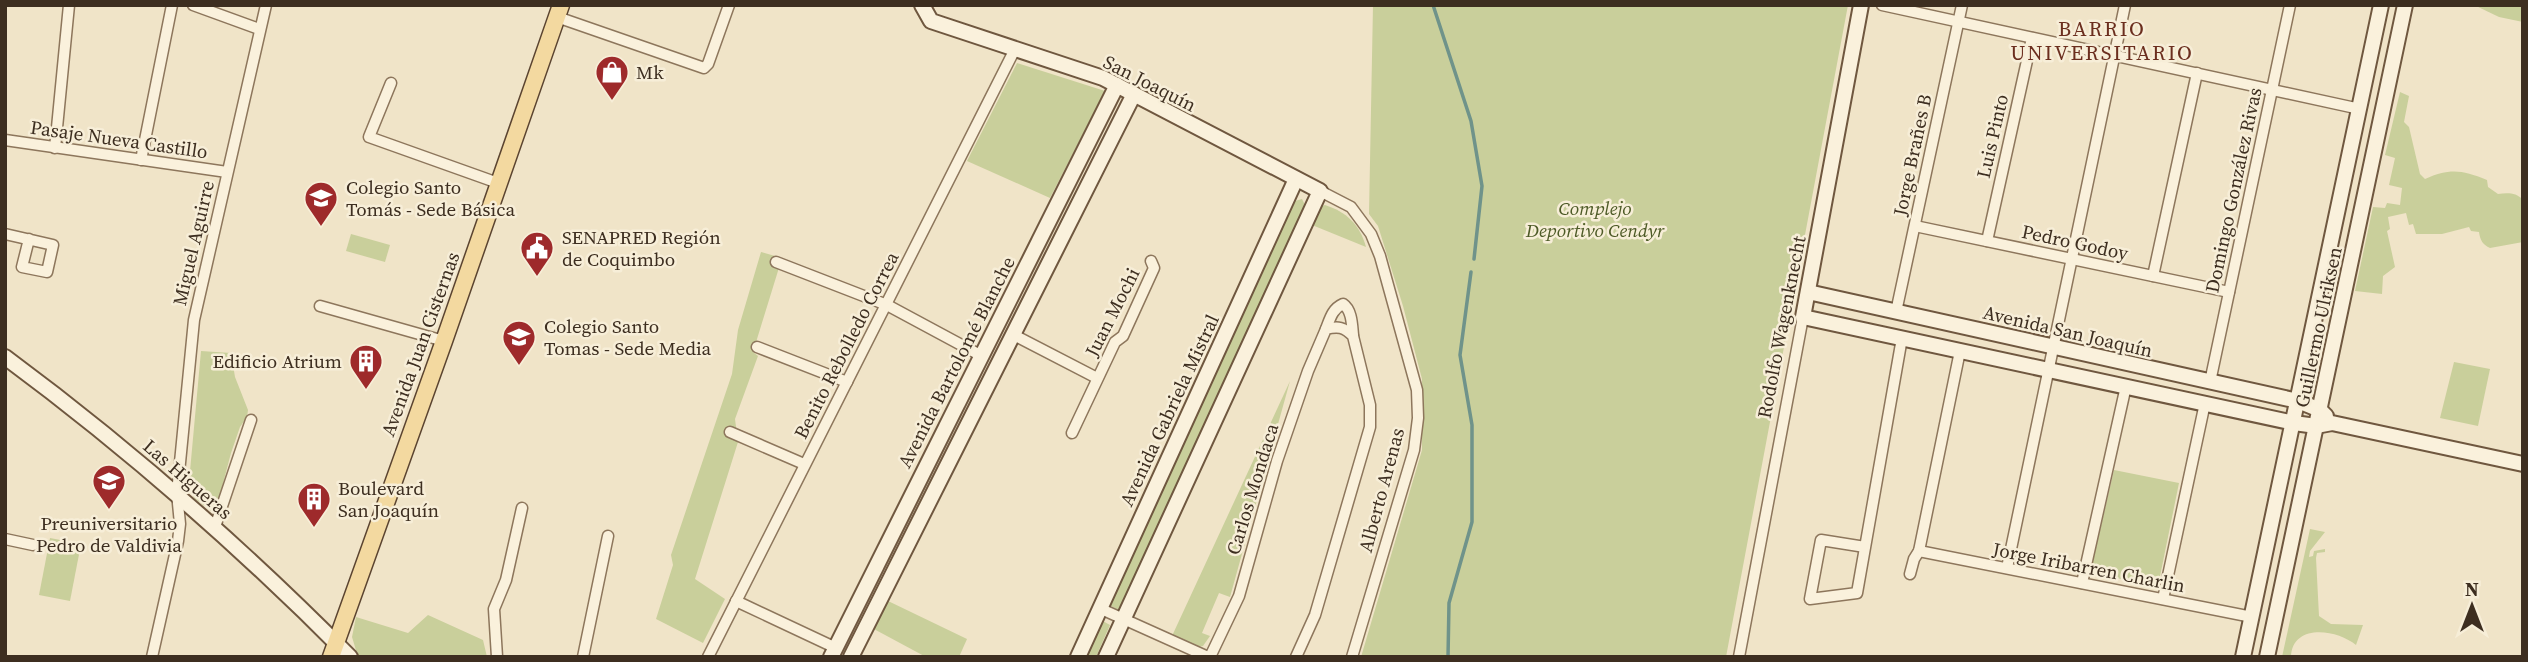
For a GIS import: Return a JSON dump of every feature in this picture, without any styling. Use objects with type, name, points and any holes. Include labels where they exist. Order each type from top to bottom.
[{"type":"main road","name":"San Joaquín","points":[[922,5],[931,22],[1015,48],[1117,85],[1320,191]]},
{"type":"main road","name":"Rodolfo Wagenknecht","points":[[1803,317],[1861,5]]},
{"type":"main road","name":"Guillermo Ulriksen","points":[[2244,657],[2381,5]]},
{"type":"main road","name":"Guillermo Ulriksen","points":[[2267,657],[2406,5]]},
{"type":"main road","name":"Avenida Juan Cisternas","points":[[333,650],[559,11]]},
{"type":"main road","name":"Avenida Bartolomé Blanche","points":[[833,652],[1117,85]]},
{"type":"main road","name":"Avenida Bartolomé Blanche","points":[[851,657],[1134,94]]},
{"type":"main road","name":"Avenida Gabriela Mistral","points":[[1077,657],[1296,179]]},
{"type":"main road","points":[[1106,657],[1320,191]]},
{"type":"main road","name":"Avenida San Joaquín","points":[[1808,292],[2298,401],[2320,410]]},
{"type":"main road","points":[[1803,317],[2294,423],[2316,426],[2332,423],[2523,464]]},
{"type":"main road","points":[[2310,346],[2320,359],[2331,360]]},
{"type":"main road","name":"Las Higueras","points":[[5,357],[74,408],[177,493],[215,527],[333,650],[350,657]]},
{"type":"main road","points":[[2320,410],[2332,423]]},
{"type":"main road","points":[[2285,463],[2299,472],[2304,484]]},
{"type":"street","points":[[55,148],[69,5]]},
{"type":"street","points":[[141,160],[172,5]]},
{"type":"street","points":[[194,5],[259,29]]},
{"type":"street","name":"Miguel Aguirre","points":[[152,657],[178,541],[180,524],[177,493],[194,320],[266,5]]},
{"type":"street","points":[[559,11],[704,68],[708,64],[729,5]]},
{"type":"street","points":[[1882,5],[2360,109]]},
{"type":"street","name":"Jorge Brañes B","points":[[1896,312],[1962,5]]},
{"type":"street","points":[[2007,568],[2125,5]]},
{"type":"street","name":"Domingo González Rivas","points":[[2210,382],[2272,90],[2287,6]]},
{"type":"street","name":"Luis Pinto","points":[[1987,241],[2032,38]]},
{"type":"street","name":"Benito Rebolledo Correa","points":[[708,657],[1015,48]]},
{"type":"street","points":[[2153,276],[2197,74]]},
{"type":"street","points":[[391,83],[369,137],[498,183]]},
{"type":"street","name":"Pasaje Nueva Castillo","points":[[5,140],[227,172]]},
{"type":"street","name":"Alberto Arenas","points":[[1320,191],[1351,207],[1371,234],[1393,298],[1417,390],[1418,418],[1414,450],[1352,657]]},
{"type":"street","name":"Pedro Godoy","points":[[1915,226],[2229,292]]},
{"type":"street","points":[[5,234],[29,239]]},
{"type":"street","name":"Juan Mochi","points":[[1072,433],[1115,342],[1123,336],[1154,268],[1151,261]]},
{"type":"street","points":[[776,262],[887,305],[980,355]]},
{"type":"street","name":"Carlos Mondaca","points":[[1209,657],[1239,596],[1277,461],[1308,371],[1332,313],[1336,307],[1343,304],[1350,315],[1370,405],[1370,427],[1315,615],[1296,657]]},
{"type":"street","points":[[320,306],[444,341]]},
{"type":"street","name":"Rodolfo Wagenknecht","points":[[1739,657],[1803,317]]},
{"type":"street","points":[[1326,329],[1336,326],[1345,328],[1353,336]]},
{"type":"street","name":"Juan Mochi","points":[[1012,334],[1097,378]]},
{"type":"street","points":[[1866,547],[1821,540],[1810,599],[1857,593],[1866,547],[1902,338]]},
{"type":"street","points":[[757,347],[847,382]]},
{"type":"street","points":[[1910,574],[1919,551],[1960,351]]},
{"type":"street","points":[[2082,583],[2126,386]]},
{"type":"street","points":[[2163,599],[2205,404]]},
{"type":"street","points":[[215,527],[251,420]]},
{"type":"street","points":[[730,432],[804,464]]},
{"type":"street","points":[[497,657],[494,609],[506,580],[522,508]]},
{"type":"street","points":[[583,657],[608,536]]},
{"type":"street","points":[[5,540],[33,545]]},
{"type":"street","name":"Jorge Iribarren Charlin","points":[[1919,551],[2252,617]]},
{"type":"street","points":[[737,601],[833,652]]},
{"type":"street","points":[[1099,608],[1209,657]]},
{"type":"green space","name":"Complejo Deportivo Cendyr","points":[[1373,5],[1848,5],[1726,657],[1361,657],[1422,450],[1422,379],[1378,226],[1369,214]]},
{"type":"green space","points":[[2474,5],[2523,5],[2523,22],[2499,17]]},
{"type":"green space","points":[[1017,63],[1105,91],[1050,198],[967,161]]},
{"type":"green space","points":[[2400,92],[2409,96],[2404,122],[2409,127],[2420,174],[2425,179],[2449,172],[2470,174],[2487,180],[2488,187],[2498,194],[2520,197],[2523,200],[2523,242],[2490,248],[2482,242],[2479,232],[2471,231],[2469,227],[2442,234],[2416,234],[2413,224],[2409,225],[2406,213],[2388,217],[2390,229],[2387,231],[2395,267],[2383,276],[2382,294],[2355,291],[2373,207],[2385,208],[2387,203],[2400,205],[2402,188],[2389,185],[2395,158],[2385,155]]},
{"type":"green space","points":[[1302,199],[1305,205],[1119,610],[1109,605],[1295,201]]},
{"type":"green space","points":[[1325,205],[1352,220],[1366,247],[1312,225],[1320,207]]},
{"type":"green space","points":[[351,234],[390,245],[385,262],[346,251]]},
{"type":"green space","points":[[761,252],[782,258],[753,352],[758,356],[735,419],[738,442],[695,579],[725,599],[703,643],[656,619],[673,565],[671,555],[732,374],[738,330]]},
{"type":"green space","points":[[201,351],[231,353],[235,377],[248,410],[231,453],[215,514],[194,498],[189,482]]},
{"type":"green space","points":[[2454,362],[2490,369],[2478,426],[2440,418]]},
{"type":"green space","points":[[1290,381],[1230,597],[1219,593],[1202,633],[1210,636],[1203,646],[1197,647],[1172,636]]},
{"type":"green space","points":[[2114,470],[2179,483],[2158,586],[2090,573]]},
{"type":"green space","points":[[2310,529],[2325,532],[2310,551],[2309,557],[2313,556],[2314,551],[2325,549],[2325,552],[2317,553],[2316,558],[2319,616],[2331,624],[2363,625],[2356,645],[2338,635],[2317,632],[2299,639],[2293,646],[2291,657],[2282,657]]},
{"type":"green space","points":[[50,538],[81,544],[70,601],[39,595]]},
{"type":"green space","points":[[886,600],[967,639],[959,657],[926,657],[872,628]]},
{"type":"green space","points":[[428,615],[483,640],[487,657],[358,657],[352,637],[356,617],[408,633]]},
{"type":"green space","points":[[1101,620],[1110,625],[1096,657],[1085,657]]},
{"type":"waterway","points":[[1433,5],[1471,121],[1482,186],[1474,259]]},
{"type":"waterway","points":[[1448,657],[1449,603],[1472,522],[1472,425],[1460,355],[1471,272]]},
{"type":"place","name":"Mk","points":[[612,102]]},
{"type":"place","name":"Colegio Santo Tomás - Sede Básica","points":[[321,228]]},
{"type":"place","name":"SENAPRED Región de Coquimbo","points":[[537,278]]},
{"type":"place","name":"Colegio Santo Tomas - Sede Media","points":[[519,367]]},
{"type":"place","name":"Edificio Atrium","points":[[366,391]]},
{"type":"place","name":"Preuniversitario Pedro de Valdivia","points":[[109,511]]},
{"type":"place","name":"Boulevard San Joaquín","points":[[314,529]]},
{"type":"district","name":"BARRIO UNIVERSITARIO","points":[[2102,40]]}]
